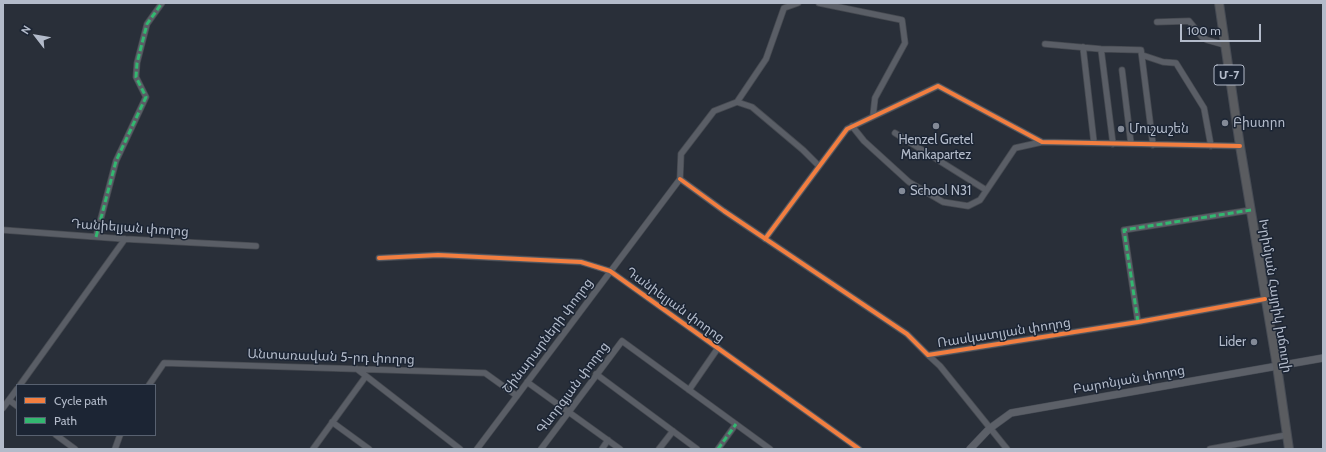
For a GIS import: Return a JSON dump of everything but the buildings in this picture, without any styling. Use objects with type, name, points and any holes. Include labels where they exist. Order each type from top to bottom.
[{"type":"highway","name":"Խրիմյան Հայրիկ խճուղի","points":[[1219,3],[1240,146],[1277,366],[1289,449]]},
{"type":"main road","name":"Բարոնյան փողոց","points":[[970,449],[989,429],[1011,413],[1323,358]]},
{"type":"street","points":[[96,237],[116,161],[146,97],[136,77],[137,63],[147,24],[162,3]]},
{"type":"street","points":[[680,179],[681,154],[714,111],[737,102],[766,59],[784,8],[798,3]]},
{"type":"street","points":[[819,3],[902,20],[905,43],[875,98],[873,116]]},
{"type":"street","points":[[1157,22],[1188,21],[1202,37],[1225,45]]},
{"type":"street","points":[[1046,44],[1102,49],[1141,50],[1153,145]]},
{"type":"street","points":[[1083,47],[1094,143]]},
{"type":"street","points":[[1102,49],[1113,144]]},
{"type":"street","points":[[1142,55],[1163,62],[1176,63],[1204,108],[1211,146]]},
{"type":"street","points":[[1122,70],[1131,144]]},
{"type":"street","points":[[765,239],[846,129],[938,86],[1042,142]]},
{"type":"street","points":[[737,102],[752,107],[803,150],[818,166]]},
{"type":"street","points":[[852,126],[864,141],[909,182],[943,202],[968,206],[980,200],[1016,148],[1042,142],[1240,146]]},
{"type":"street","points":[[895,134],[986,190]]},
{"type":"street","name":"Ռասկատլյան փողոց","points":[[680,179],[765,239],[907,334],[928,355],[1138,322],[1265,299]]},
{"type":"street","name":"Շինարարների փողոց","points":[[477,449],[680,179]]},
{"type":"street","points":[[1138,322],[1124,230],[1251,210]]},
{"type":"street","name":"Դանիելյան փողոց","points":[[3,230],[125,239],[256,246]]},
{"type":"street","points":[[21,384],[125,239]]},
{"type":"street","name":"Դանիելյան փողոց","points":[[379,258],[438,255],[581,262],[610,271],[859,449]]},
{"type":"street","name":"Գևորգյան փողոց","points":[[541,449],[622,341],[690,390]]},
{"type":"street","points":[[718,348],[690,390],[770,449]]},
{"type":"street","points":[[928,355],[940,366],[989,429],[1007,449]]},
{"type":"street","name":"Անտառավան 5-րդ փողոց","points":[[150,384],[164,363],[485,373],[516,396]]},
{"type":"street","points":[[357,369],[460,449]]},
{"type":"street","points":[[596,374],[697,449]]},
{"type":"street","points":[[313,449],[366,376]]},
{"type":"street","points":[[527,382],[620,449]]},
{"type":"street","points":[[3,408],[16,390]]},
{"type":"street","points":[[9,400],[16,405]]},
{"type":"street","points":[[332,422],[369,449]]},
{"type":"street","points":[[718,449],[736,424]]},
{"type":"street","points":[[660,449],[673,431]]},
{"type":"street","points":[[1210,449],[1287,435]]},
{"type":"street","points":[[57,436],[75,449]]},
{"type":"street","points":[[115,449],[120,436]]},
{"type":"street","points":[[602,449],[608,440]]},
{"type":"marked path","points":[[96,237],[116,161],[146,97],[136,77],[137,63],[147,24],[162,3]]},
{"type":"marked path","points":[[1138,322],[1124,230],[1251,210]]},
{"type":"marked path","points":[[718,449],[736,424]]},
{"type":"cycle path","points":[[765,239],[847,129],[938,86],[1042,142],[1240,146]]},
{"type":"cycle path","points":[[680,179],[724,211],[907,334],[928,355],[1138,322],[1265,299]]},
{"type":"cycle path","points":[[379,258],[438,255],[581,262],[610,271],[859,449]]},
{"type":"place","name":"Բիստրո","points":[[1225,123]]},
{"type":"place","name":"Henzel Gretel Mankapartez","points":[[936,126]]},
{"type":"place","name":"Մուշաշեն","points":[[1121,129]]},
{"type":"place","name":"School N31","points":[[902,191]]},
{"type":"place","name":"Lider","points":[[1254,342]]}]
